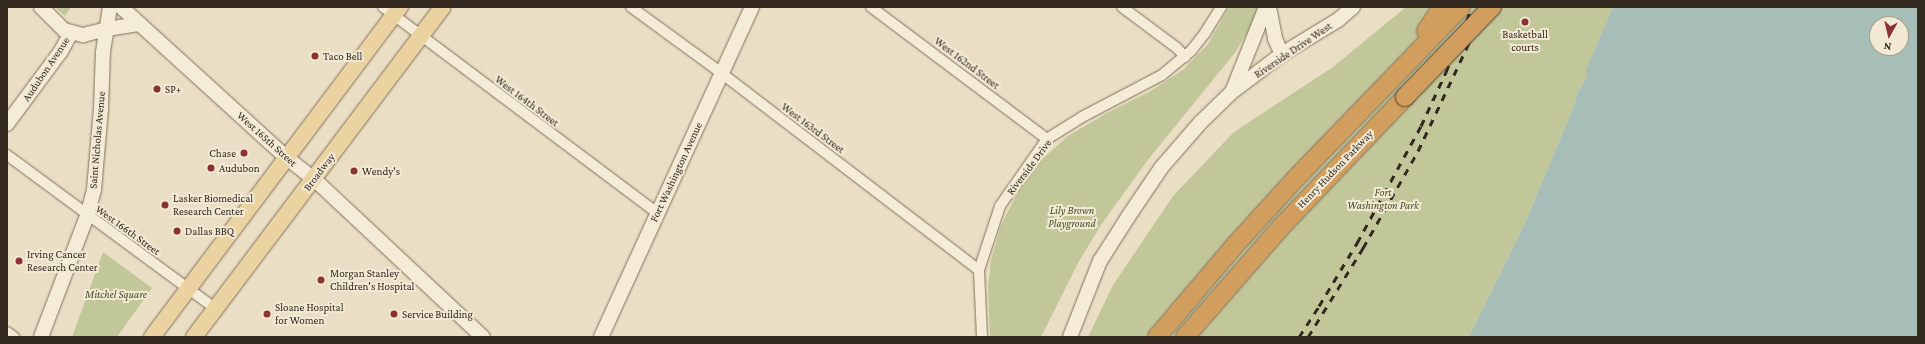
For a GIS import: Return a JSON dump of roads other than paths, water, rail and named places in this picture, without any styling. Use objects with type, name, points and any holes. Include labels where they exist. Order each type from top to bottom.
[{"type":"highway","points":[[1400,70],[1442,7]]},
{"type":"highway","name":"Henry Hudson Parkway","points":[[1157,337],[1267,210],[1461,7]]},
{"type":"highway","name":"Henry Hudson Parkway","points":[[1185,337],[1284,222],[1492,7]]},
{"type":"main road","points":[[41,7],[61,28],[70,33],[83,35],[107,29],[140,24]]},
{"type":"main road","name":"Saint Nicholas Avenue","points":[[41,337],[87,216],[94,190],[97,170],[103,52],[110,7]]},
{"type":"main road","name":"West 165th Street","points":[[121,7],[287,158],[314,179],[483,337]]},
{"type":"main road","name":"Broadway","points":[[194,337],[443,7]]},
{"type":"main road","name":"Fort Washington Avenue","points":[[601,337],[752,7]]},
{"type":"main road","points":[[1267,7],[1275,38],[1282,54]]},
{"type":"main road","points":[[1070,337],[1100,261],[1128,217],[1161,168],[1201,122],[1232,92],[1267,7]]},
{"type":"main road","name":"Riverside Drive West","points":[[1232,92],[1282,54],[1338,20],[1354,7]]},
{"type":"main road","points":[[152,337],[287,158],[392,10]]},
{"type":"main road","name":"Audubon Avenue","points":[[7,124],[61,51],[70,33]]},
{"type":"street","name":"West 163rd Street","points":[[632,7],[722,73],[979,270]]},
{"type":"street","name":"West 162nd Street","points":[[871,7],[1047,139]]},
{"type":"street","points":[[1122,7],[1177,48],[1185,57]]},
{"type":"street","name":"Riverside Drive","points":[[982,337],[979,270],[1000,206],[1047,139],[1082,117],[1162,75],[1185,57],[1205,33],[1221,7]]},
{"type":"street","name":"West 164th Street","points":[[392,10],[421,36],[657,213]]},
{"type":"street","name":"West 166th Street","points":[[7,155],[87,216],[216,309]]},
{"type":"street","points":[[7,332],[14,337]]},
{"type":"water","points":[[1613,7],[1918,7],[1918,337],[1469,337],[1525,223],[1573,108],[1578,92],[1587,76],[1586,70]]},
{"type":"railway","points":[[1299,337],[1357,243],[1421,126],[1446,72],[1472,7]]},
{"type":"railway","points":[[1308,337],[1363,248],[1418,151],[1468,45],[1483,7]]},
{"type":"place","name":"Basketball courts","points":[[1525,22]]},
{"type":"place","name":"Taco Bell","points":[[315,56]]},
{"type":"place","name":"SP+","points":[[157,89]]},
{"type":"place","name":"Chase","points":[[244,153]]},
{"type":"place","name":"Audubon","points":[[211,168]]},
{"type":"place","name":"Wendy's","points":[[354,171]]},
{"type":"place","name":"Lasker Biomedical Research Center","points":[[165,205]]},
{"type":"place","name":"Dallas BBQ","points":[[177,231]]},
{"type":"place","name":"Irving Cancer Research Center","points":[[19,261]]},
{"type":"place","name":"Morgan Stanley Children's Hospital","points":[[321,280]]},
{"type":"place","name":"Sloane Hospital for Women","points":[[267,314]]},
{"type":"place","name":"Service Building","points":[[394,314]]},
{"type":"park label","name":"Fort Washington Park","points":[[1383,199]]},
{"type":"park label","name":"Lily Brown Playground","points":[[1072,217]]},
{"type":"park label","name":"Mitchel Square","points":[[116,294]]}]
